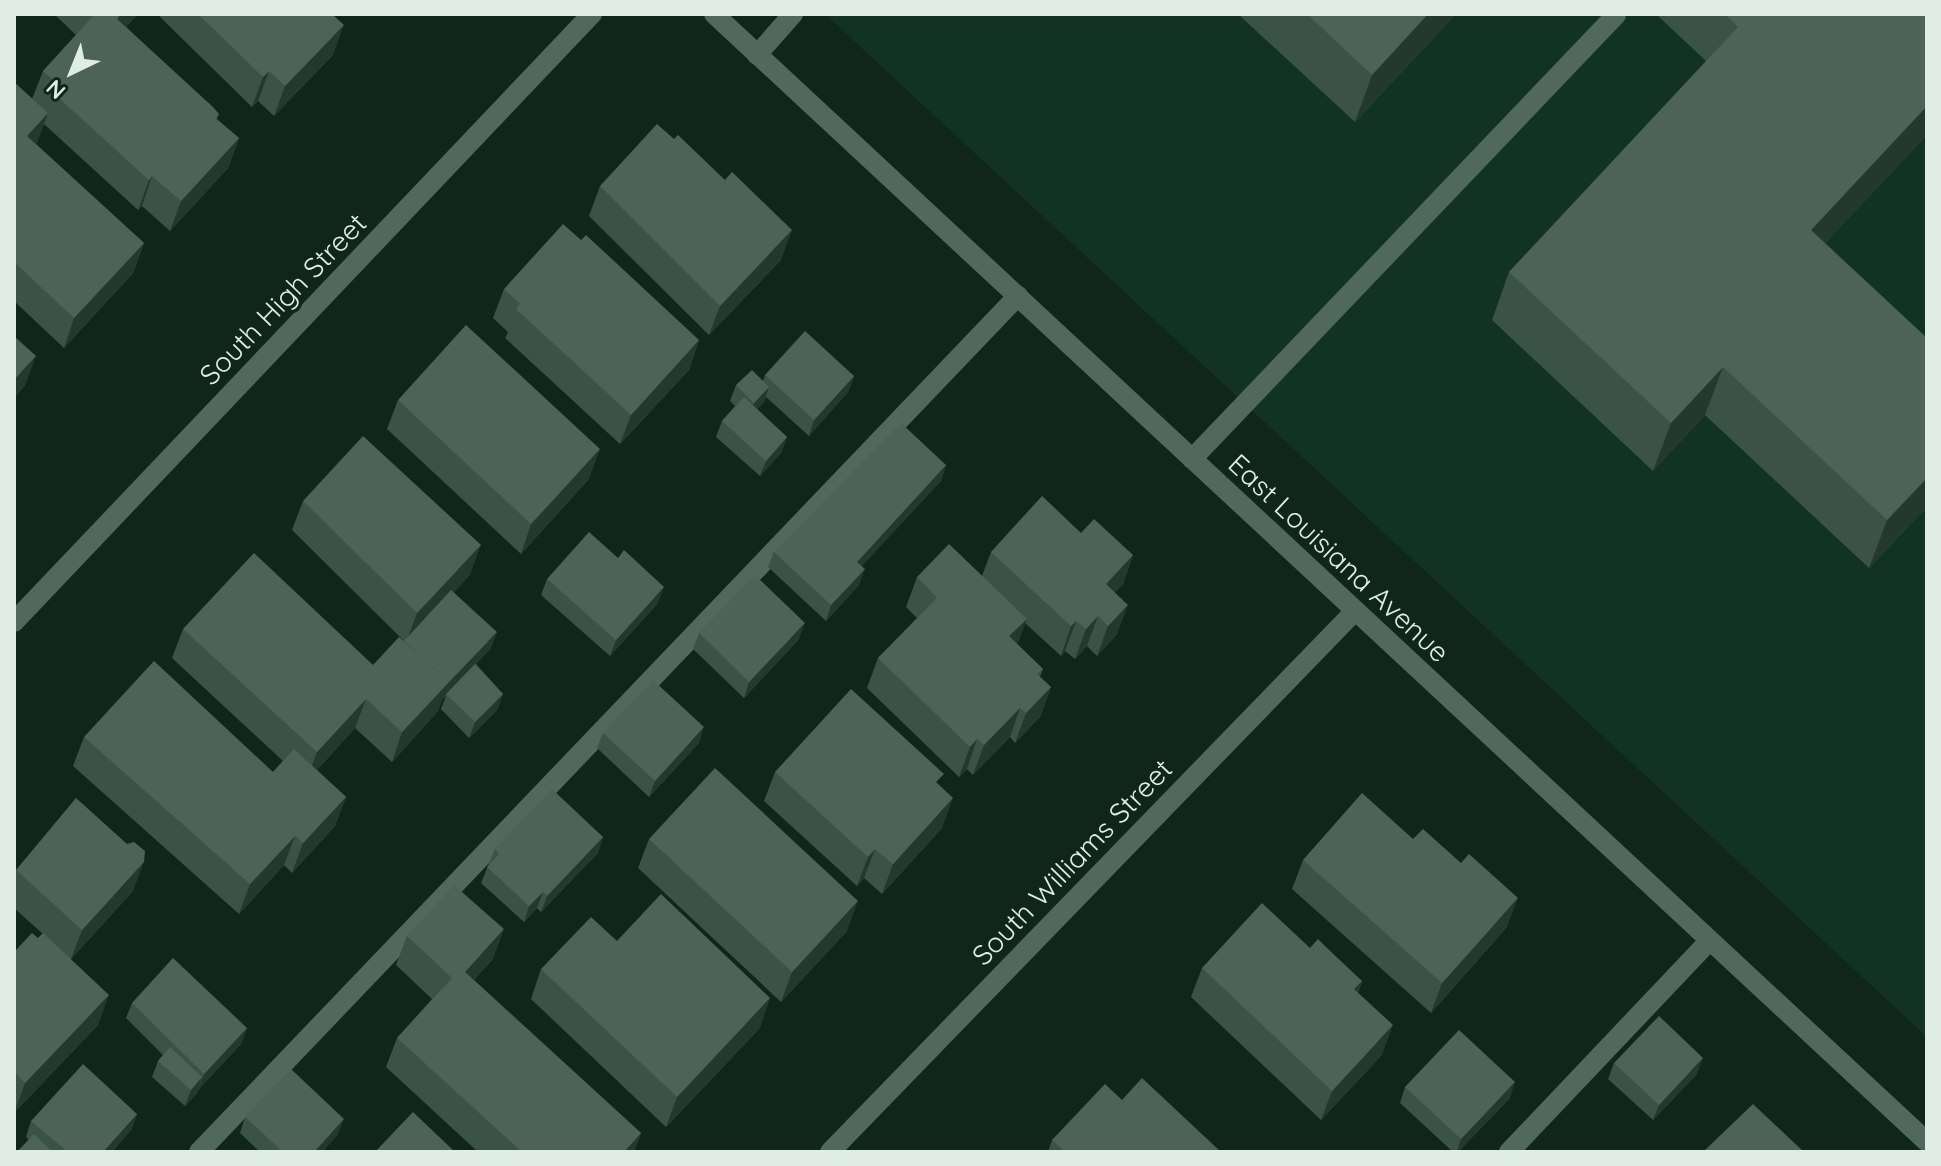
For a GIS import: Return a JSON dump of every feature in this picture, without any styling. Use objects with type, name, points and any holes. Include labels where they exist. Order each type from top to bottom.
[{"type":"street","name":"South High Street","points":[[14,622],[592,14]]},
{"type":"street","name":"East Louisiana Avenue","points":[[714,14],[1927,1142]]},
{"type":"street","points":[[757,55],[793,14]]},
{"type":"street","points":[[1192,459],[1616,15]]},
{"type":"street","points":[[199,1152],[1018,296]]},
{"type":"street","name":"South Williams Street","points":[[830,1152],[1355,611]]},
{"type":"street","points":[[1509,1152],[1709,941]]},
{"type":"shaded area","points":[[825,14],[1927,14],[1927,1037]]},
{"type":"building","points":[[95,14],[121,14],[117,19],[213,107],[219,114],[215,118],[239,138],[181,201],[152,176],[149,180],[50,90],[56,83],[43,71]]},
{"type":"building","points":[[198,14],[332,14],[344,25],[285,86],[269,71],[263,77]]},
{"type":"building","points":[[1307,14],[1428,14],[1372,75]]},
{"type":"building","points":[[1725,14],[1927,14],[1927,106],[1811,230],[1927,338],[1927,478],[1887,520],[1723,367],[1671,423],[1509,272],[1738,27]]},
{"type":"building","points":[[14,82],[48,113],[27,136],[144,243],[74,318],[14,262]]},
{"type":"building","points":[[657,124],[674,139],[678,135],[725,180],[732,172],[792,230],[720,306],[600,186]]},
{"type":"building","points":[[563,224],[581,240],[586,235],[699,340],[631,415],[516,309],[520,304],[504,289]]},
{"type":"building","points":[[466,325],[600,449],[531,524],[398,400]]},
{"type":"building","points":[[805,331],[854,376],[814,420],[765,375]]},
{"type":"building","points":[[14,336],[36,356],[14,380]]},
{"type":"building","points":[[752,370],[769,387],[754,403],[736,385]]},
{"type":"building","points":[[744,397],[787,437],[766,461],[722,421]]},
{"type":"building","points":[[901,423],[946,465],[857,562],[865,569],[831,605],[774,552]]},
{"type":"building","points":[[363,436],[481,545],[417,613],[303,501]]},
{"type":"building","points":[[1042,496],[1081,533],[1094,519],[1133,555],[1106,584],[1128,605],[1108,626],[1098,616],[1086,629],[1076,621],[1071,626],[991,552]]},
{"type":"building","points":[[589,532],[618,558],[624,550],[664,587],[616,640],[547,579]]},
{"type":"building","points":[[949,544],[1027,619],[1009,636],[1043,669],[1037,674],[1051,687],[1026,713],[1020,708],[984,745],[977,739],[970,747],[878,658],[937,598],[917,577]]},
{"type":"building","points":[[254,553],[373,665],[399,637],[449,682],[402,732],[366,699],[317,752],[183,629]]},
{"type":"building","points":[[755,575],[805,623],[749,682],[699,633]]},
{"type":"building","points":[[451,590],[497,632],[449,682],[404,641]]},
{"type":"building","points":[[154,661],[273,772],[294,749],[346,797],[303,843],[295,836],[250,884],[84,737]]},
{"type":"building","points":[[475,664],[503,694],[475,722],[446,694]]},
{"type":"building","points":[[653,680],[704,727],[655,781],[603,733]]},
{"type":"building","points":[[851,689],[944,774],[936,782],[953,798],[893,864],[875,849],[868,857],[775,772]]},
{"type":"building","points":[[715,768],[858,901],[792,972],[649,839]]},
{"type":"building","points":[[552,789],[603,837],[547,896],[543,892],[529,906],[487,867],[499,854],[495,849]]},
{"type":"building","points":[[1362,793],[1413,839],[1423,829],[1461,863],[1469,854],[1518,898],[1442,983],[1303,860]]},
{"type":"building","points":[[76,798],[127,844],[134,842],[145,851],[144,862],[82,930],[16,870]]},
{"type":"building","points":[[454,885],[504,929],[465,972],[641,1133],[624,1152],[522,1152],[397,1038],[452,978],[407,936]]},
{"type":"building","points":[[661,894],[770,998],[677,1097],[541,969],[591,917],[617,941]]},
{"type":"building","points":[[1262,903],[1310,948],[1318,939],[1362,981],[1354,989],[1393,1025],[1332,1091],[1202,968]]},
{"type":"building","points":[[32,933],[38,938],[43,933],[109,995],[25,1083],[14,1072],[14,948],[16,950]]},
{"type":"building","points":[[173,958],[247,1028],[204,1074],[132,1003]]},
{"type":"building","points":[[1659,1016],[1703,1058],[1659,1105],[1614,1063]]},
{"type":"building","points":[[1459,1030],[1515,1082],[1461,1139],[1405,1087]]},
{"type":"building","points":[[170,1047],[202,1077],[191,1090],[158,1061]]},
{"type":"building","points":[[83,1064],[137,1114],[103,1152],[68,1152],[31,1121]]},
{"type":"building","points":[[291,1069],[344,1119],[314,1152],[283,1152],[245,1117]]},
{"type":"building","points":[[1142,1078],[1221,1152],[1065,1152],[1052,1140],[1105,1084],[1122,1100]]},
{"type":"building","points":[[1753,1104],[1804,1152],[1703,1152]]},
{"type":"building","points":[[413,1112],[454,1151],[375,1152]]},
{"type":"building","points":[[34,1134],[52,1152],[17,1152]]}]
